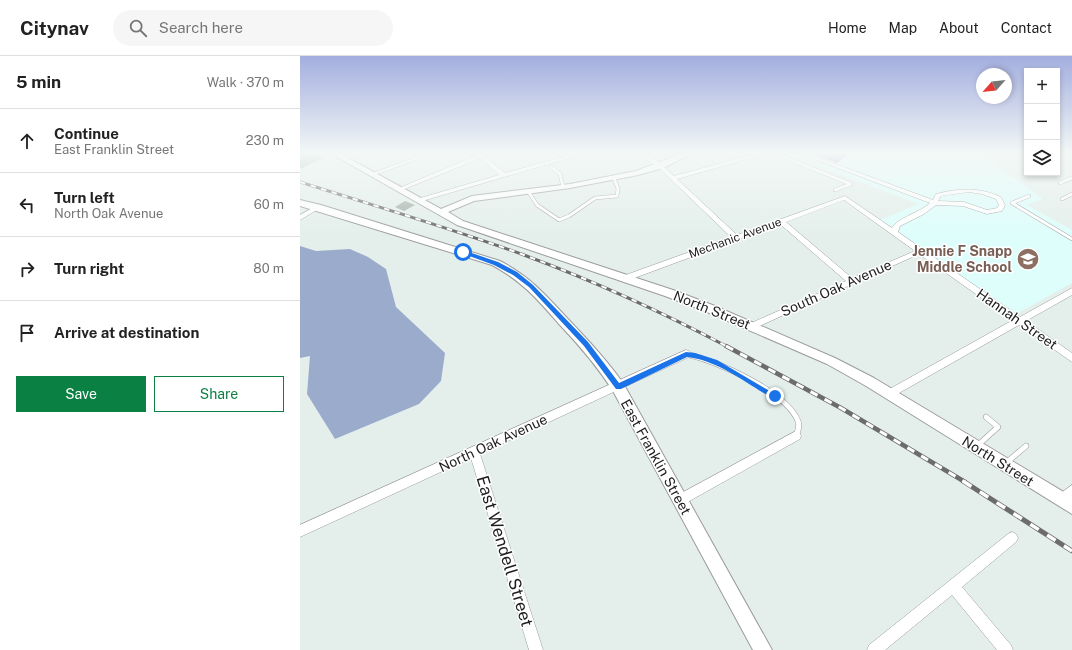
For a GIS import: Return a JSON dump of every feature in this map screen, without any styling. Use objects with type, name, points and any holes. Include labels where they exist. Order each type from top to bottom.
[{"type":"street","name":"North Street","points":[[385,181],[467,226],[670,293],[752,326],[831,361],[890,394],[1072,506]]},
{"type":"street","points":[[400,189],[419,181]]},
{"type":"street","points":[[419,200],[486,181]]},
{"type":"street","points":[[441,212],[472,199],[599,181]]},
{"type":"street","points":[[676,181],[736,238]]},
{"type":"street","points":[[876,181],[936,203],[964,204],[987,212],[1000,210],[1002,205],[999,198],[982,191],[964,190],[938,195],[936,203],[927,210],[897,225],[894,232]]},
{"type":"street","name":"Mechanic Avenue","points":[[626,278],[845,198]]},
{"type":"street","name":"Hannah Street","points":[[845,198],[1072,358]]},
{"type":"street","name":"East Franklin Street","points":[[300,203],[318,207],[496,263],[515,273],[531,286],[586,344],[618,387],[763,650]]},
{"type":"street","points":[[300,218],[318,207]]},
{"type":"street","points":[[781,221],[851,281]]},
{"type":"street","name":"South Oak Avenue","points":[[752,326],[920,251]]},
{"type":"street","points":[[890,394],[1072,291]]},
{"type":"street","name":"North Oak Avenue","points":[[300,530],[618,387],[686,354]]},
{"type":"street","points":[[680,500],[796,436]]},
{"type":"street","name":"East Wendell Street","points":[[474,452],[536,650]]},
{"type":"street","points":[[1061,500],[1072,491]]},
{"type":"street","points":[[874,650],[1012,538]]},
{"type":"street","points":[[953,586],[1006,650]]},
{"type":"lane","points":[[562,181],[563,187]]},
{"type":"lane","points":[[528,191],[531,199],[537,206],[560,220],[571,215],[594,199],[610,199],[617,196],[618,189],[615,181]]},
{"type":"lane","points":[[836,190],[851,184],[843,181]]},
{"type":"lane","points":[[1060,183],[1065,181]]},
{"type":"lane","points":[[1062,199],[1072,194]]},
{"type":"lane","points":[[1029,196],[1012,203],[1072,238]]},
{"type":"lane","points":[[686,354],[695,355],[715,362],[775,396],[791,410],[798,420],[799,426],[796,436]]},
{"type":"lane","points":[[975,447],[998,427],[986,417]]},
{"type":"lane","points":[[1004,464],[1026,446]]},
{"type":"shaded area","points":[[857,181],[1018,181],[1043,199],[1027,205],[1072,230],[1072,283],[1016,314],[880,220],[918,204]]},
{"type":"shaded area","points":[[300,246],[316,251],[350,249],[368,257],[386,269],[396,307],[445,353],[441,381],[419,404],[335,439],[307,394],[310,356],[300,358]]},
{"type":"building","points":[[405,201],[415,205],[404,211],[395,207]]},
{"type":"railway","points":[[300,182],[412,217],[524,255],[576,275],[628,298],[726,346]]},
{"type":"railway","points":[[726,346],[841,408],[965,482]]},
{"type":"railway","points":[[963,481],[1072,551]]},
{"type":"place","name":"Jennie F Snapp Middle School","points":[[1028,259]]},
{"type":"route","points":[[463,252],[496,263],[515,273],[531,286],[600,360],[618,387],[686,354],[695,355],[715,362],[775,396]]}]
